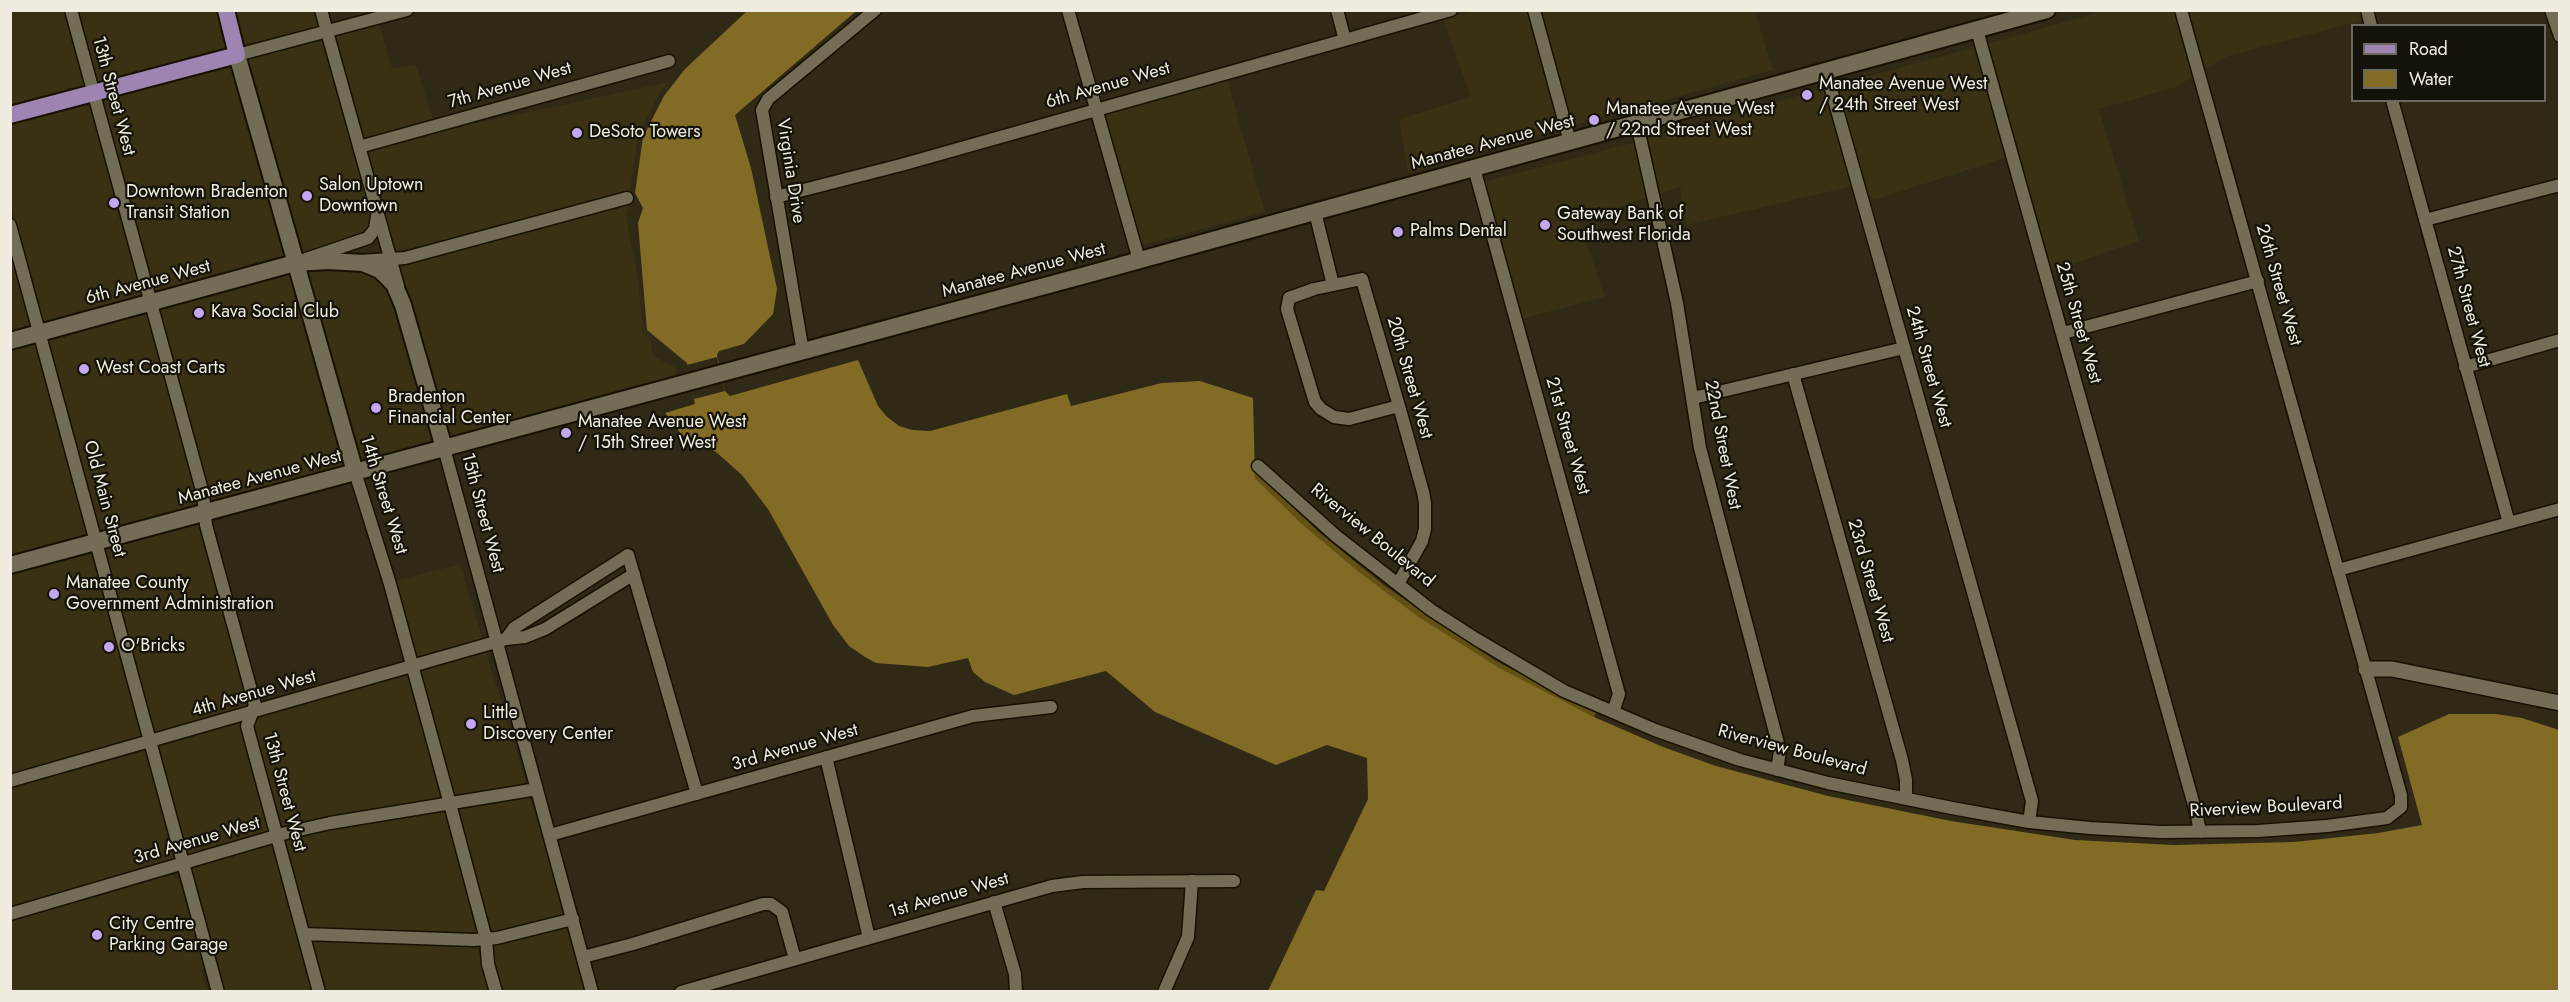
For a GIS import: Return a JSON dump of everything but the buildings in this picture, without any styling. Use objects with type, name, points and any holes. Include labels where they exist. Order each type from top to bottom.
[{"type":"main road","name":"14th Street West","points":[[226,10],[355,472]]},
{"type":"main road","name":"Manatee Avenue West","points":[[10,565],[803,352],[1637,124],[1977,30],[2014,15],[2047,10]]},
{"type":"main road","points":[[10,116],[237,55]]},
{"type":"main road","name":"6th Avenue West","points":[[10,341],[295,263],[353,261],[372,266],[386,274],[394,284],[403,305]]},
{"type":"main road","name":"15th Street West","points":[[403,305],[444,448]]},
{"type":"street","name":"13th Street West","points":[[71,10],[203,494],[206,525],[255,705],[247,726],[320,992]]},
{"type":"street","name":"15th Street West","points":[[321,10],[403,305]]},
{"type":"street","points":[[237,55],[407,10]]},
{"type":"street","name":"Virginia Drive","points":[[803,352],[762,115],[763,105],[875,10]]},
{"type":"street","points":[[1068,10],[1139,260]]},
{"type":"street","points":[[1337,10],[1345,39]]},
{"type":"street","name":"6th Avenue West","points":[[776,197],[1097,110],[1451,10]]},
{"type":"street","points":[[1534,10],[1570,142]]},
{"type":"street","name":"26th Street West","points":[[2181,10],[2401,795],[2402,804],[2398,812]]},
{"type":"street","points":[[2551,10],[2559,32]]},
{"type":"street","name":"25th Street West","points":[[1977,30],[2200,832]]},
{"type":"street","name":"7th Avenue West","points":[[359,147],[669,61]]},
{"type":"street","name":"24th Street West","points":[[1826,71],[2032,801],[2030,822]]},
{"type":"street","name":"27th Street West","points":[[2393,102],[2509,523]]},
{"type":"street","name":"22nd Street West","points":[[1637,124],[1677,303],[1700,448],[1775,728],[1780,751],[1777,770]]},
{"type":"street","name":"21st Street West","points":[[1474,168],[1619,694],[1613,712]]},
{"type":"street","points":[[2425,220],[2559,184]]},
{"type":"street","name":"6th Avenue West","points":[[353,261],[405,258],[627,198]]},
{"type":"street","name":"6th Avenue West","points":[[295,263],[368,237],[375,229],[377,209]]},
{"type":"street","points":[[1315,212],[1333,285],[1294,295],[1286,303],[1315,402],[1327,413],[1349,419],[1399,406]]},
{"type":"street","name":"Old Main Street","points":[[10,225],[218,992]]},
{"type":"street","name":"20th Street West","points":[[1333,285],[1362,279],[1423,492],[1426,516],[1422,541],[1398,584]]},
{"type":"street","points":[[2063,333],[2258,281]]},
{"type":"street","points":[[2465,367],[2559,340]]},
{"type":"street","points":[[1693,398],[1904,348]]},
{"type":"street","name":"23rd Street West","points":[[1793,374],[1902,760],[1906,780],[1906,799]]},
{"type":"street","name":"15th Street West","points":[[444,448],[502,641],[537,789],[592,992]]},
{"type":"street","name":"Riverview Boulevard","points":[[1258,466],[1336,536],[1431,610],[1476,639],[1564,690],[1714,752],[1777,770],[1906,799],[2030,822],[2124,831],[2200,832],[2327,826],[2387,818],[2398,812]]},
{"type":"street","name":"14th Street West","points":[[355,472],[413,668],[450,804],[486,939],[488,964],[496,992]]},
{"type":"street","points":[[2338,570],[2559,509]]},
{"type":"street","points":[[632,565],[697,794]]},
{"type":"street","name":"4th Avenue West","points":[[502,641],[514,628],[632,565]]},
{"type":"street","name":"4th Avenue West","points":[[10,782],[502,641],[517,639],[545,629],[632,565]]},
{"type":"street","points":[[2366,669],[2392,669],[2559,703]]},
{"type":"street","name":"3rd Avenue West","points":[[550,835],[973,716],[1051,707]]},
{"type":"street","points":[[826,757],[869,938]]},
{"type":"street","name":"3rd Avenue West","points":[[10,914],[277,836],[330,823],[537,789]]},
{"type":"street","points":[[1164,992],[1188,937],[1192,881]]},
{"type":"street","name":"1st Avenue West","points":[[681,992],[1052,886],[1076,883],[1234,881]]},
{"type":"street","points":[[994,902],[1015,974],[1016,992]]},
{"type":"street","points":[[583,957],[763,904],[771,904],[782,912],[795,959]]},
{"type":"street","points":[[304,934],[497,939],[573,919]]},
{"type":"shaded area","points":[[11,11],[65,11],[87,89],[11,109]]},
{"type":"shaded area","points":[[76,11],[220,11],[231,50],[97,86]]},
{"type":"shaded area","points":[[232,11],[315,11],[320,28],[241,48]]},
{"type":"shaded area","points":[[1474,11],[1528,11],[1561,129],[1408,173],[1399,119],[1471,97],[1443,19]]},
{"type":"shaded area","points":[[1539,11],[1755,11],[1773,70],[1571,126]]},
{"type":"shaded area","points":[[2103,11],[2176,11],[2194,76],[2176,87],[2099,109],[2139,241],[2051,271],[1987,44]]},
{"type":"shaded area","points":[[2187,11],[2361,11],[2364,20],[2228,56],[2204,70]]},
{"type":"shaded area","points":[[379,24],[392,68],[416,65],[433,120],[363,140],[334,37]]},
{"type":"shaded area","points":[[323,40],[372,220],[368,229],[357,236],[299,255],[244,59]]},
{"type":"shaded area","points":[[1976,47],[2008,157],[1874,200],[1865,189],[1836,85]]},
{"type":"shaded area","points":[[234,62],[288,259],[155,295],[101,98]]},
{"type":"shaded area","points":[[1227,79],[1265,212],[1140,246],[1103,114]]},
{"type":"shaded area","points":[[669,82],[660,92],[638,136],[630,191],[457,238],[394,252],[366,151],[440,131]]},
{"type":"shaded area","points":[[1825,88],[1853,186],[1687,225],[1680,187],[1659,194],[1646,139]]},
{"type":"shaded area","points":[[90,101],[144,298],[43,325],[11,204],[10,122]]},
{"type":"shaded area","points":[[1636,142],[1649,197],[1579,221],[1605,297],[1521,319],[1483,182]]},
{"type":"shaded area","points":[[629,204],[626,215],[638,280],[643,332],[650,339],[653,356],[676,368],[677,379],[447,441],[397,264],[460,250]]},
{"type":"shaded area","points":[[10,245],[33,328],[10,334]]},
{"type":"shaded area","points":[[329,267],[371,272],[389,287],[437,443],[358,465],[302,268]]},
{"type":"shaded area","points":[[292,270],[348,468],[210,506],[158,307]]},
{"type":"shaded area","points":[[147,309],[198,495],[199,509],[101,535],[46,337]]},
{"type":"shaded area","points":[[36,340],[90,538],[11,559],[11,347]]},
{"type":"shaded area","points":[[1255,472],[1321,534],[1385,586],[1496,661],[1596,713],[1594,717],[1499,669],[1419,617],[1358,571],[1302,524],[1255,478]]},
{"type":"shaded area","points":[[200,521],[249,705],[155,735],[104,547]]},
{"type":"shaded area","points":[[93,549],[145,738],[11,775],[11,571]]},
{"type":"shaded area","points":[[460,564],[483,640],[416,660],[394,581]]},
{"type":"shaded area","points":[[486,652],[527,785],[454,797],[420,672]]},
{"type":"shaded area","points":[[409,675],[443,799],[329,817],[280,829],[253,726],[256,717]]},
{"type":"shaded area","points":[[243,721],[270,832],[186,857],[159,747]]},
{"type":"shaded area","points":[[148,750],[176,859],[11,907],[11,788]]},
{"type":"shaded area","points":[[530,797],[566,914],[490,933],[457,809]]},
{"type":"shaded area","points":[[446,810],[479,934],[308,928],[283,841],[332,829]]},
{"type":"shaded area","points":[[273,844],[314,991],[224,991],[190,868]]},
{"type":"shaded area","points":[[172,875],[179,879],[197,937],[205,966],[202,972],[207,991],[11,992],[11,921]]},
{"type":"shaded area","points":[[569,926],[587,991],[501,991],[493,963],[492,945]]},
{"type":"shaded area","points":[[311,940],[481,946],[490,991],[325,991]]},
{"type":"water","points":[[747,11],[855,12],[735,115],[751,168],[777,289],[773,314],[744,344],[719,351],[717,355],[725,391],[730,396],[858,360],[878,406],[899,426],[912,430],[930,431],[1067,394],[1071,406],[1162,383],[1200,381],[1253,398],[1255,478],[1302,524],[1358,571],[1419,617],[1499,668],[1594,717],[1663,747],[1716,766],[1828,796],[1951,821],[2075,840],[2174,845],[2294,842],[2378,833],[2422,825],[2398,737],[2449,714],[2496,714],[2522,718],[2559,730],[2559,991],[1268,991],[1316,890],[1324,891],[1368,799],[1367,758],[1327,745],[1276,765],[1155,712],[1106,671],[1014,695],[985,682],[973,672],[968,658],[928,667],[876,663],[849,646],[833,625],[768,509],[742,475],[716,452],[682,435],[665,413],[695,404],[687,363],[647,330],[638,223],[643,208],[635,193],[643,137],[664,96],[685,69]]},
{"type":"pier","points":[[717,357],[725,391],[694,399],[687,365]]},
{"type":"place","name":"Manatee Avenue West / 24th Street West","points":[[1807,95]]},
{"type":"place","name":"Manatee Avenue West / 22nd Street West","points":[[1594,120]]},
{"type":"place","name":"DeSoto Towers","points":[[577,133]]},
{"type":"place","name":"Salon Uptown Downtown","points":[[307,196]]},
{"type":"place","name":"Downtown Bradenton Transit Station","points":[[114,203]]},
{"type":"place","name":"Gateway Bank of Southwest Florida","points":[[1545,225]]},
{"type":"place","name":"Palms Dental","points":[[1398,232]]},
{"type":"place","name":"Kava Social Club","points":[[199,313]]},
{"type":"place","name":"West Coast Carts","points":[[84,369]]},
{"type":"place","name":"Bradenton Financial Center","points":[[376,408]]},
{"type":"place","name":"Manatee Avenue West / 15th Street West","points":[[566,433]]},
{"type":"place","name":"Manatee County Government Administration","points":[[54,594]]},
{"type":"place","name":"O'Bricks","points":[[109,647]]},
{"type":"place","name":"Little Discovery Center","points":[[471,724]]},
{"type":"place","name":"City Centre Parking Garage","points":[[97,935]]}]
